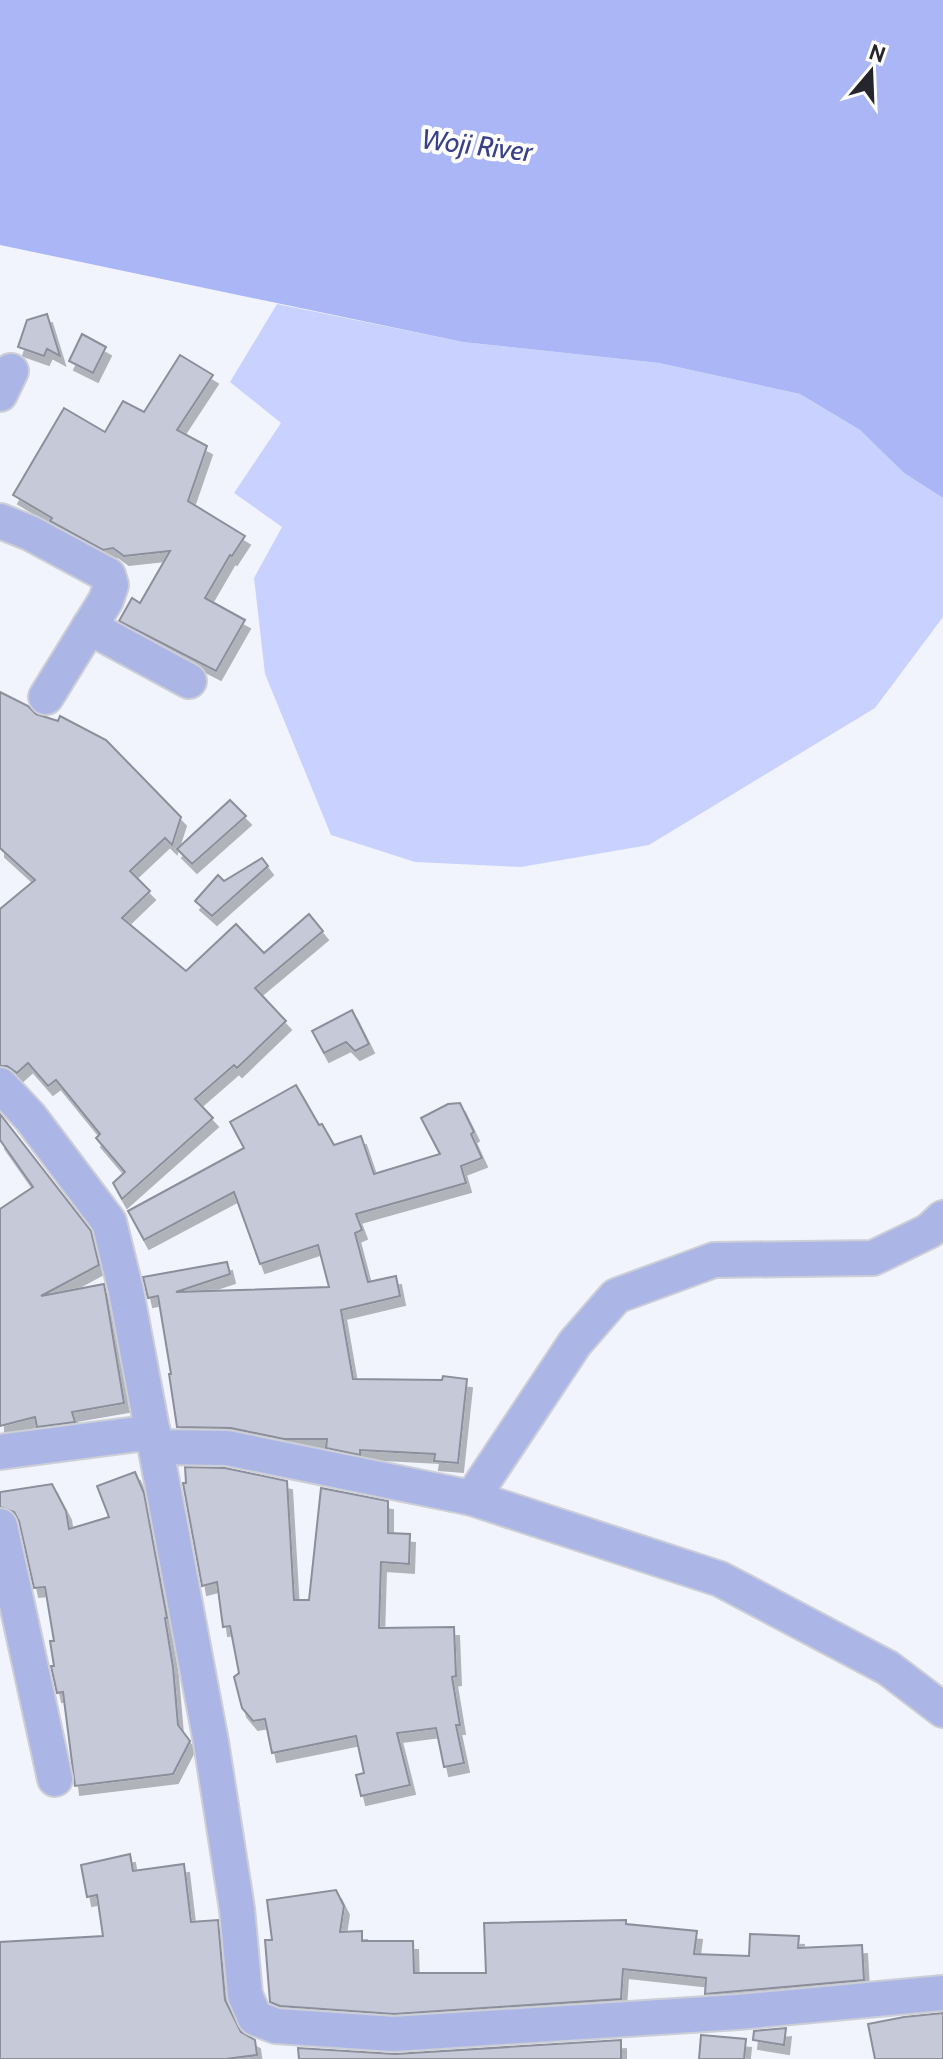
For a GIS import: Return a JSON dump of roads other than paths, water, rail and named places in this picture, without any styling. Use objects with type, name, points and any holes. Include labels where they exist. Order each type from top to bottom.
[{"type":"street","points":[[0,521],[30,533],[108,575],[111,585],[106,600],[46,697]]},
{"type":"street","points":[[89,627],[189,681]]},
{"type":"street","points":[[0,1085],[30,1117],[109,1222],[126,1291],[211,1742],[237,1909],[245,1995],[255,2018],[276,2026],[394,2046],[943,1993]]},
{"type":"street","points":[[472,1498],[575,1343],[616,1296],[714,1260],[873,1258],[929,1231],[943,1218]]},
{"type":"street","points":[[0,1452],[154,1439],[227,1448],[472,1498],[720,1579],[888,1668],[943,1710]]},
{"type":"street","points":[[0,1526],[55,1779]]},
{"type":"water","name":"Woji River","points":[[0,0],[943,0],[943,498],[904,473],[860,430],[800,394],[659,363],[463,342],[0,245]]}]
